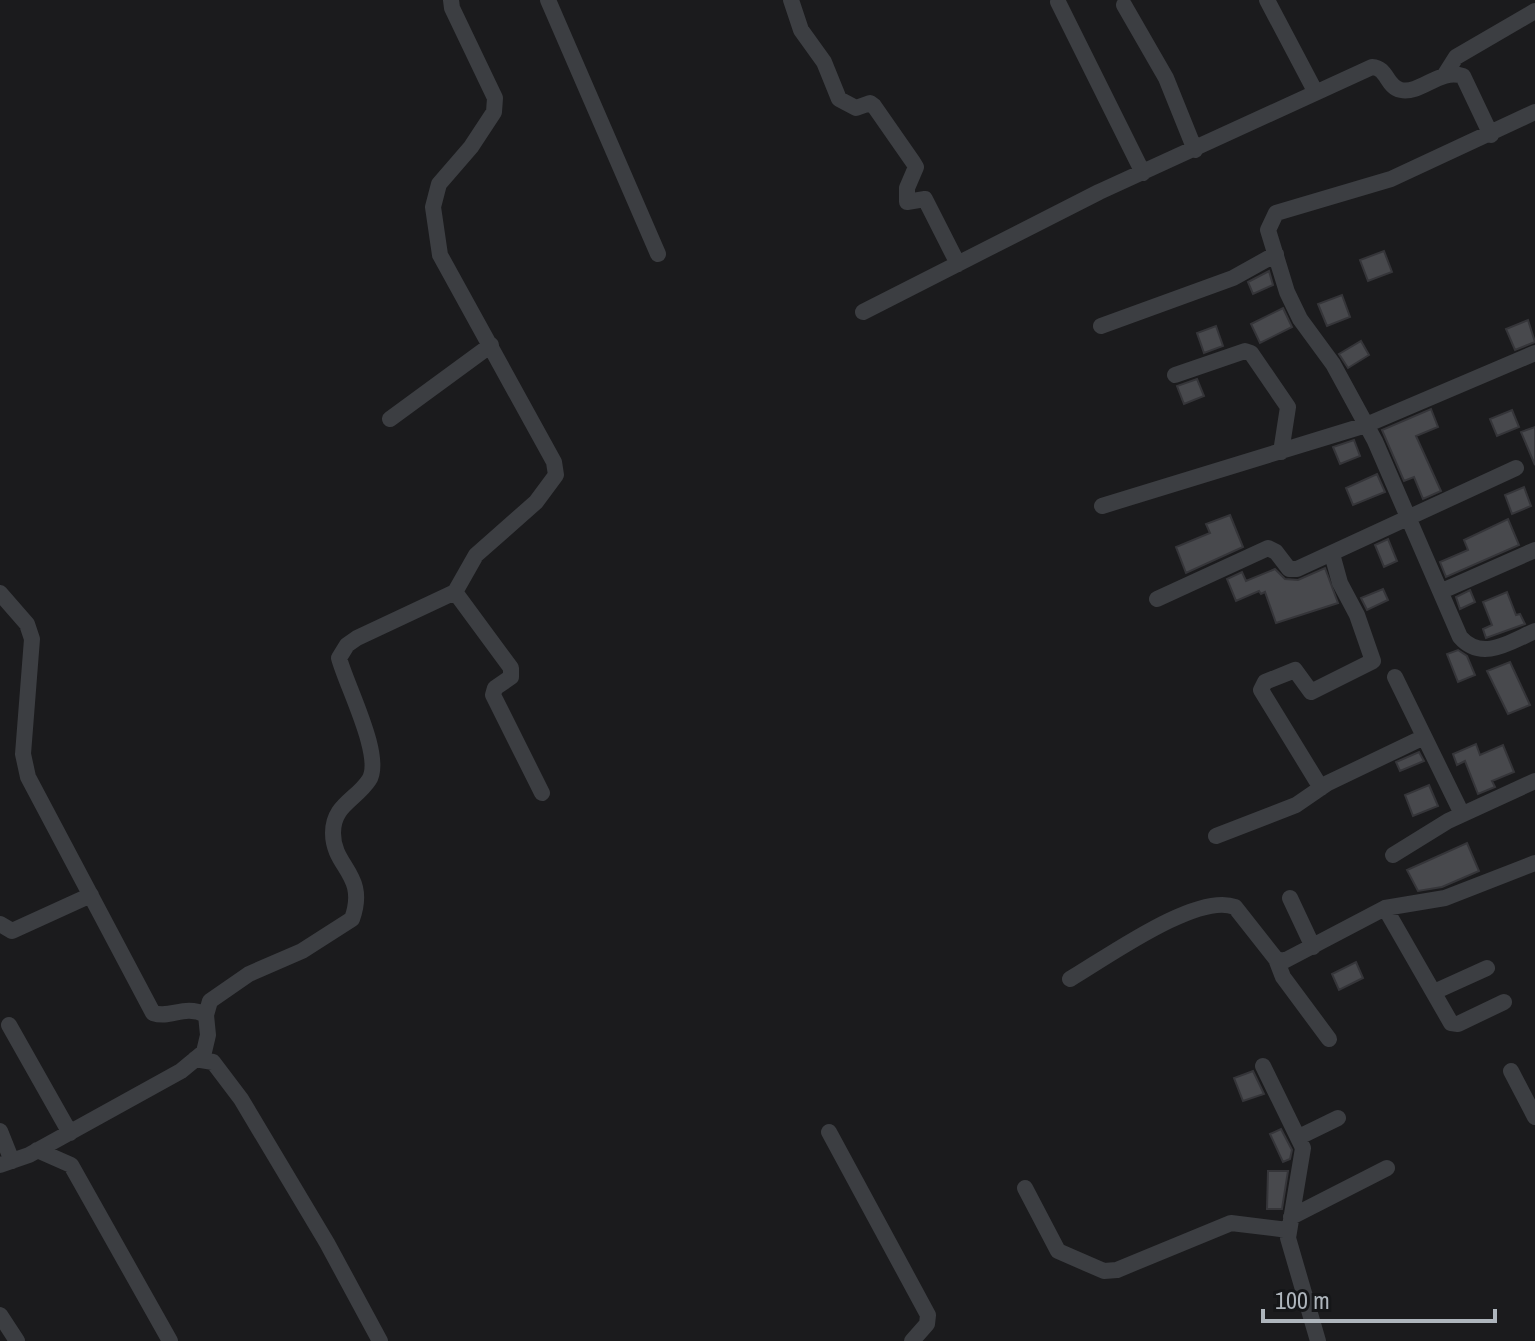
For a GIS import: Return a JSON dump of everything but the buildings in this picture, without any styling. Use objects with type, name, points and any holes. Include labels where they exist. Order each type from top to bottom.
[{"type":"street","points":[[0,1131],[6,1163],[70,1133],[195,1059],[204,1052],[210,1001],[249,974],[302,951],[352,919],[358,901],[357,889],[333,838],[333,823],[337,811],[369,779],[373,770],[373,747],[348,690],[339,658],[347,645],[357,638],[455,592],[476,555],[536,502],[556,475],[554,462],[440,255],[433,207],[439,184],[471,147],[494,112],[491,87],[452,8],[451,0]]},
{"type":"street","points":[[548,0],[658,254]]},
{"type":"street","points":[[791,0],[801,30],[824,62],[839,99],[856,108],[870,103],[874,106],[913,162],[915,172],[905,198],[909,204],[925,199],[958,264]]},
{"type":"street","points":[[1267,0],[1315,91]]},
{"type":"street","points":[[1058,2],[1143,173]]},
{"type":"street","points":[[1124,5],[1159,64],[1195,150]]},
{"type":"street","points":[[1444,76],[1456,57],[1535,11]]},
{"type":"street","points":[[863,312],[1143,173],[1372,67],[1379,67],[1399,90],[1454,73],[1463,76],[1491,135]]},
{"type":"street","points":[[1535,112],[1391,179],[1276,213],[1268,230],[1287,292],[1300,319],[1333,364],[1366,425],[1460,637],[1470,648],[1483,651],[1535,631]]},
{"type":"street","points":[[1101,326],[1233,278],[1276,254]]},
{"type":"street","points":[[390,419],[491,345]]},
{"type":"street","points":[[1175,375],[1245,351],[1251,353],[1270,376],[1289,411],[1281,452]]},
{"type":"street","points":[[1102,506],[1366,425],[1535,353]]},
{"type":"street","points":[[1157,599],[1268,548],[1293,570],[1516,468]]},
{"type":"street","points":[[1442,591],[1535,550]]},
{"type":"street","points":[[1321,788],[1261,690],[1265,682],[1295,670],[1311,692],[1373,661],[1357,615],[1340,583],[1332,554]]},
{"type":"street","points":[[455,592],[511,668],[511,677],[495,688],[493,695],[542,793]]},
{"type":"street","points":[[0,593],[27,624],[32,639],[24,767],[153,1013],[161,1015],[190,1008],[206,1015]]},
{"type":"street","points":[[1395,677],[1462,814]]},
{"type":"street","points":[[1216,836],[1296,805],[1321,788],[1424,737]]},
{"type":"street","points":[[1393,855],[1462,814],[1535,781]]},
{"type":"street","points":[[1276,959],[1284,961],[1385,908],[1445,898],[1535,863]]},
{"type":"street","points":[[0,924],[12,931],[91,895]]},
{"type":"street","points":[[1290,898],[1313,947]]},
{"type":"street","points":[[1070,979],[1193,909],[1225,903],[1235,907],[1276,959],[1283,977],[1329,1039]]},
{"type":"street","points":[[1385,908],[1455,1024],[1504,1002]]},
{"type":"street","points":[[1434,992],[1487,968]]},
{"type":"street","points":[[9,1025],[70,1133]]},
{"type":"street","points":[[195,1059],[213,1062],[241,1099],[327,1243],[380,1341]]},
{"type":"street","points":[[1263,1066],[1299,1137],[1304,1158],[1290,1223],[1289,1246],[1318,1341]]},
{"type":"street","points":[[1511,1071],[1535,1117]]},
{"type":"street","points":[[1299,1137],[1338,1118]]},
{"type":"street","points":[[829,1132],[928,1315],[927,1324],[912,1341]]},
{"type":"street","points":[[37,1150],[71,1165],[169,1341]]},
{"type":"street","points":[[1025,1188],[1058,1251],[1104,1271],[1117,1270],[1231,1223],[1290,1223],[1387,1168]]},
{"type":"street","points":[[0,1315],[17,1341]]}]
